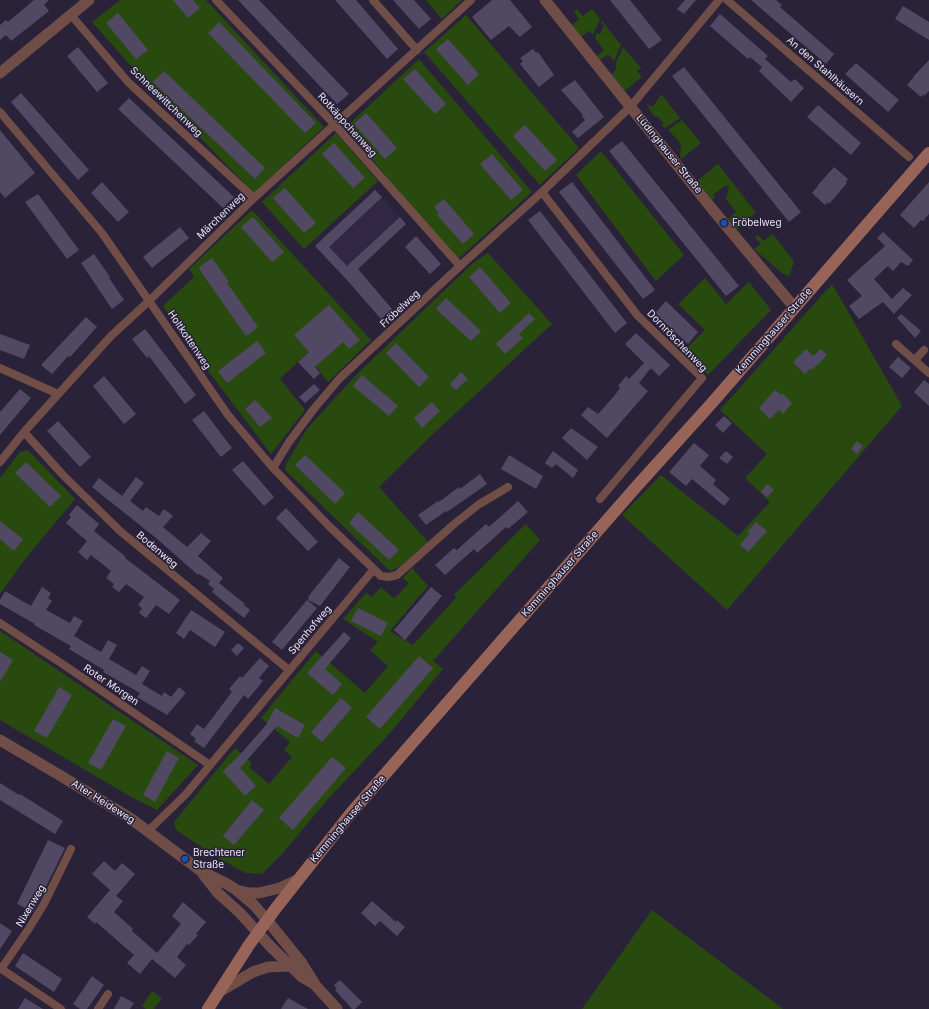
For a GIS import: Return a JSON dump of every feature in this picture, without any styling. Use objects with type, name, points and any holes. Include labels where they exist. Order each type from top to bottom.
[{"type":"main road","name":"Kemminghauser Straße","points":[[208,1009],[257,933],[351,813],[929,152]]},
{"type":"street","points":[[0,73],[89,0]]},
{"type":"street","name":"Rotkäppchenweg","points":[[216,0],[335,125],[460,266]]},
{"type":"street","points":[[373,0],[416,50]]},
{"type":"street","name":"Märchenweg","points":[[0,462],[24,432],[111,336],[254,198],[471,0]]},
{"type":"street","name":"Lüdinghauser Straße","points":[[545,0],[713,210],[794,307]]},
{"type":"street","name":"Fröbelweg","points":[[273,468],[289,442],[339,379],[542,192],[631,106],[719,0]]},
{"type":"street","name":"An den Stahlhäusern","points":[[727,0],[909,157]]},
{"type":"street","name":"Schneewittchenweg","points":[[71,15],[128,82],[254,198]]},
{"type":"street","name":"Holtkottenweg","points":[[0,112],[102,233],[150,300],[228,415],[273,468],[328,525],[374,569]]},
{"type":"street","name":"Dornröschenweg","points":[[542,192],[638,316],[702,378],[600,499]]},
{"type":"street","points":[[896,344],[929,373]]},
{"type":"street","points":[[914,360],[924,350]]},
{"type":"street","points":[[0,368],[58,394]]},
{"type":"street","name":"Bodenweg","points":[[24,432],[63,475],[120,531],[289,670]]},
{"type":"street","points":[[374,569],[382,576],[389,577],[397,575],[452,525],[508,487]]},
{"type":"street","name":"Spenhofweg","points":[[148,831],[186,794],[374,569]]},
{"type":"street","name":"Roter Morgen","points":[[0,624],[64,665],[210,765]]},
{"type":"street","name":"Alter Heideweg","points":[[0,740],[61,776],[148,831],[200,871],[235,889],[254,905],[267,920]]},
{"type":"street","name":"Nixenweg","points":[[1,969],[44,904],[71,849]]},
{"type":"street","name":"Alter Heideweg","points":[[200,871],[218,893],[240,913],[257,933]]},
{"type":"street","points":[[235,889],[249,893],[259,893],[280,888],[297,880]]},
{"type":"street","points":[[267,920],[301,962],[316,986],[337,1009]]},
{"type":"street","points":[[257,933],[302,977],[316,986]]},
{"type":"street","points":[[219,992],[253,972],[268,967],[290,966]]},
{"type":"street","points":[[1,969],[61,1009]]},
{"type":"street","points":[[98,1009],[108,994]]},
{"type":"shaded area","points":[[375,190],[406,224],[346,280],[315,246]]},
{"type":"green space","points":[[120,0],[206,0],[324,127],[254,193],[139,75],[92,22]]},
{"type":"green space","points":[[426,0],[462,0],[442,19]]},
{"type":"green space","points":[[577,9],[583,16],[592,9],[600,19],[593,35],[589,31],[581,37],[572,25],[579,19],[574,12]]},
{"type":"green space","points":[[466,15],[579,148],[540,185],[424,52]]},
{"type":"green space","points":[[602,21],[621,45],[614,61],[608,54],[601,60],[597,56],[604,50],[595,38],[597,33],[600,34],[604,26],[601,23]]},
{"type":"green space","points":[[623,47],[641,68],[637,71],[642,77],[626,90],[624,90],[612,75],[616,69],[616,63]]},
{"type":"green space","points":[[419,59],[532,192],[456,261],[346,127]]},
{"type":"green space","points":[[661,94],[680,118],[665,128],[662,125],[663,123],[657,116],[655,117],[646,104],[653,107]]},
{"type":"green space","points":[[682,120],[701,143],[680,160],[681,146],[678,140],[668,130]]},
{"type":"green space","points":[[336,133],[378,181],[304,249],[262,202]]},
{"type":"green space","points":[[601,151],[684,255],[656,281],[576,175]]},
{"type":"green space","points":[[718,164],[756,213],[747,220],[752,227],[749,229],[744,223],[736,230],[728,219],[736,212],[726,199],[729,188],[726,185],[713,195],[715,198],[713,200],[697,181]]},
{"type":"green space","points":[[252,210],[371,340],[328,382],[306,354],[280,379],[305,410],[271,454],[209,372],[163,306],[194,277],[189,269]]},
{"type":"green space","points":[[773,234],[794,262],[789,276],[782,273],[754,249],[761,244],[755,237],[758,235],[764,241]]},
{"type":"green space","points":[[488,253],[552,324],[433,434],[379,487],[428,542],[400,567],[390,571],[285,470],[286,464],[307,429],[355,376],[473,263]]},
{"type":"green space","points":[[705,278],[726,304],[749,282],[771,310],[708,375],[685,350],[705,330],[678,304]]},
{"type":"green space","points":[[832,284],[902,406],[727,610],[622,515],[661,475],[738,536],[770,502],[745,478],[767,454],[720,410]]},
{"type":"green space","points":[[28,450],[75,499],[25,559],[0,594],[0,478],[20,452]]},
{"type":"green space","points":[[526,524],[540,540],[433,661],[443,669],[391,732],[327,800],[282,854],[262,874],[246,873],[220,859],[176,830],[174,822],[235,748],[252,763],[249,767],[269,784],[292,757],[284,750],[290,742],[261,718],[316,651],[365,693],[388,666],[370,650],[378,642],[343,619],[366,593],[372,597],[381,587],[394,599],[409,583],[403,578],[412,568],[428,586],[390,631],[413,645],[456,598],[454,595]]},
{"type":"green space","points":[[0,631],[198,765],[157,810],[135,799],[0,720]]},
{"type":"green space","points":[[652,910],[783,1009],[582,1009]]},
{"type":"green space","points":[[152,991],[162,998],[154,1009],[146,1009],[142,1006]]},
{"type":"building","points":[[34,0],[49,0],[44,5],[49,11],[11,41],[6,35],[0,40],[0,25],[6,20],[8,22]]},
{"type":"building","points":[[173,0],[193,0],[200,8],[188,18]]},
{"type":"building","points":[[238,0],[259,0],[349,94],[337,104]]},
{"type":"building","points":[[335,0],[356,0],[398,49],[387,59]]},
{"type":"building","points":[[393,0],[414,0],[431,19],[419,29]]},
{"type":"building","points":[[492,0],[510,0],[532,27],[520,37],[509,26],[491,40],[472,17]]},
{"type":"building","points":[[610,0],[630,0],[662,40],[649,49]]},
{"type":"building","points":[[685,0],[696,0],[684,14],[677,9]]},
{"type":"building","points":[[751,0],[776,0],[782,5],[780,7],[834,54],[826,64]]},
{"type":"building","points":[[903,6],[929,22],[929,40],[895,19]]},
{"type":"building","points":[[118,13],[148,50],[136,59],[106,23]]},
{"type":"building","points":[[720,14],[768,56],[765,59],[791,82],[795,79],[804,88],[791,102],[759,71],[762,67],[750,57],[748,59],[710,26]]},
{"type":"building","points":[[219,22],[316,123],[305,133],[208,33]]},
{"type":"building","points":[[448,39],[479,74],[468,85],[436,49]]},
{"type":"building","points":[[78,47],[108,83],[97,92],[67,56]]},
{"type":"building","points":[[533,49],[536,53],[538,52],[554,75],[539,87],[520,64],[523,61],[520,58]]},
{"type":"building","points":[[929,60],[929,91],[921,97],[907,85]]},
{"type":"building","points":[[856,63],[899,100],[888,112],[845,74]]},
{"type":"building","points":[[684,67],[801,212],[789,222],[672,76]]},
{"type":"building","points":[[415,69],[446,104],[435,114],[403,79]]},
{"type":"building","points":[[164,71],[265,168],[255,179],[153,82]]},
{"type":"building","points":[[575,80],[604,117],[578,138],[572,132],[585,120],[582,116],[583,115],[561,90]]},
{"type":"building","points":[[21,93],[89,170],[78,180],[11,102]]},
{"type":"building","points":[[129,98],[234,197],[223,208],[118,109]]},
{"type":"building","points":[[818,105],[861,143],[851,155],[807,117]]},
{"type":"building","points":[[366,113],[397,148],[385,159],[354,124]]},
{"type":"building","points":[[525,125],[557,160],[545,171],[513,136]]},
{"type":"building","points":[[0,130],[35,173],[5,198],[0,192]]},
{"type":"building","points":[[622,141],[739,286],[726,296],[609,151]]},
{"type":"building","points":[[334,143],[365,178],[353,188],[322,154]]},
{"type":"building","points":[[492,154],[523,190],[511,200],[480,164]]},
{"type":"building","points":[[834,167],[848,179],[846,182],[847,183],[829,204],[828,202],[825,205],[812,193]]},
{"type":"building","points":[[102,182],[129,212],[118,222],[91,193]]},
{"type":"building","points":[[572,182],[655,290],[643,299],[559,192]]},
{"type":"building","points":[[929,182],[929,214],[914,228],[900,215]]},
{"type":"building","points":[[285,188],[316,223],[304,233],[273,198]]},
{"type":"building","points":[[375,190],[382,197],[329,247],[347,266],[400,217],[406,224],[358,269],[392,309],[381,319],[315,246]]},
{"type":"building","points":[[38,194],[79,250],[67,259],[25,202]]},
{"type":"building","points":[[444,199],[474,234],[463,244],[437,215],[439,213],[434,207]]},
{"type":"building","points":[[540,211],[627,323],[615,333],[528,220]]},
{"type":"building","points":[[253,217],[284,252],[272,262],[241,227]]},
{"type":"building","points":[[180,227],[189,238],[152,268],[143,257]]},
{"type":"building","points":[[883,232],[913,260],[908,266],[901,262],[893,271],[888,266],[874,279],[892,299],[903,288],[912,295],[894,314],[883,302],[859,319],[849,306],[862,296],[847,280],[885,246],[877,238]]},
{"type":"building","points":[[416,236],[441,264],[430,274],[405,247]]},
{"type":"building","points":[[94,254],[124,300],[112,309],[81,263]]},
{"type":"building","points":[[212,258],[229,282],[227,283],[258,327],[246,336],[200,270],[199,267]]},
{"type":"building","points":[[480,267],[511,303],[500,313],[469,277]]},
{"type":"building","points":[[446,298],[481,331],[471,341],[436,309]]},
{"type":"building","points":[[666,301],[698,332],[688,344],[655,313]]},
{"type":"building","points":[[329,305],[360,340],[349,349],[343,342],[315,367],[320,373],[314,379],[298,362],[309,352],[294,335]]},
{"type":"building","points":[[529,313],[535,319],[519,334],[523,338],[505,354],[496,344]]},
{"type":"building","points":[[901,314],[921,331],[915,338],[897,318]]},
{"type":"building","points":[[86,317],[97,327],[70,357],[68,356],[52,374],[41,365]]},
{"type":"building","points":[[145,329],[196,395],[185,404],[149,356],[147,358],[132,339]]},
{"type":"building","points":[[636,333],[670,365],[659,376],[652,369],[650,369],[639,383],[648,391],[607,438],[581,415],[588,407],[598,414],[615,395],[620,388],[618,386],[626,376],[629,379],[644,363],[625,344]]},
{"type":"building","points":[[0,334],[30,345],[24,359],[0,350]]},
{"type":"building","points":[[257,341],[266,353],[227,383],[218,371]]},
{"type":"building","points":[[396,343],[429,377],[419,387],[386,353]]},
{"type":"building","points":[[806,349],[813,356],[821,349],[827,355],[812,370],[810,368],[805,374],[793,362]]},
{"type":"building","points":[[898,357],[911,368],[902,378],[889,367]]},
{"type":"building","points":[[461,372],[468,379],[456,390],[450,384]]},
{"type":"building","points":[[362,375],[398,406],[389,416],[353,386]]},
{"type":"building","points":[[104,376],[136,414],[124,424],[93,386]]},
{"type":"building","points":[[924,380],[929,384],[929,406],[914,392]]},
{"type":"building","points":[[314,384],[320,390],[305,403],[299,397]]},
{"type":"building","points":[[20,389],[31,398],[0,435],[0,412]]},
{"type":"building","points":[[775,390],[781,395],[782,393],[792,403],[783,414],[779,410],[770,419],[759,408]]},
{"type":"building","points":[[255,400],[272,418],[260,427],[245,409]]},
{"type":"building","points":[[432,402],[440,411],[422,428],[414,418]]},
{"type":"building","points":[[204,411],[232,448],[221,457],[192,420]]},
{"type":"building","points":[[724,416],[732,423],[723,433],[715,425]]},
{"type":"building","points":[[58,421],[91,457],[80,467],[47,431]]},
{"type":"building","points":[[571,428],[598,447],[587,460],[562,438]]},
{"type":"building","points":[[857,441],[863,446],[857,454],[851,449]]},
{"type":"building","points":[[694,443],[709,455],[700,466],[716,480],[713,484],[730,499],[724,506],[692,479],[686,486],[669,472]]},
{"type":"building","points":[[553,451],[578,470],[573,478],[556,464],[552,468],[545,463]]},
{"type":"building","points":[[726,451],[733,457],[727,464],[719,458]]},
{"type":"building","points":[[305,455],[345,493],[335,504],[295,465]]},
{"type":"building","points":[[509,455],[543,476],[536,489],[501,469]]},
{"type":"building","points":[[243,461],[274,497],[264,506],[232,470]]},
{"type":"building","points":[[26,462],[61,496],[50,507],[15,473]]},
{"type":"building","points":[[480,474],[487,484],[447,512],[446,511],[426,525],[418,515],[459,487],[460,489]]},
{"type":"building","points":[[136,477],[144,483],[130,501],[143,511],[146,507],[159,516],[164,509],[173,516],[163,527],[187,547],[201,533],[211,541],[198,556],[223,578],[219,583],[245,604],[244,605],[250,610],[244,618],[212,592],[214,589],[208,584],[210,581],[199,574],[198,575],[156,538],[92,487],[99,478],[122,496]]},
{"type":"building","points":[[767,484],[774,490],[767,497],[761,492]]},
{"type":"building","points":[[518,501],[528,512],[508,529],[506,527],[477,553],[474,549],[445,575],[435,565],[454,548],[457,550],[486,524],[489,527]]},
{"type":"building","points":[[77,505],[99,524],[94,531],[126,557],[125,558],[180,600],[169,614],[156,605],[146,618],[139,613],[142,608],[138,605],[144,597],[126,584],[119,592],[112,587],[114,584],[106,578],[111,571],[91,555],[87,560],[78,552],[87,541],[66,523],[71,517],[69,515]]},
{"type":"building","points":[[286,508],[318,542],[308,551],[276,518]]},
{"type":"building","points":[[358,512],[399,550],[389,560],[349,523]]},
{"type":"building","points":[[0,521],[23,539],[14,551],[0,539]]},
{"type":"building","points":[[756,522],[767,531],[748,552],[740,545],[750,533],[747,532]]},
{"type":"building","points":[[339,558],[350,567],[320,606],[308,600],[308,597]]},
{"type":"building","points":[[42,587],[51,593],[48,598],[52,601],[46,610],[70,623],[74,616],[83,621],[74,636],[101,652],[108,640],[117,645],[109,659],[136,675],[142,666],[150,671],[142,684],[162,696],[164,692],[171,697],[179,687],[186,693],[167,715],[137,697],[140,693],[103,672],[104,670],[69,649],[71,646],[0,604],[0,600],[5,591],[31,606]]},
{"type":"building","points":[[431,587],[442,596],[405,640],[394,630]]},
{"type":"building","points":[[307,600],[317,608],[282,650],[272,642]]},
{"type":"building","points":[[358,608],[388,623],[381,636],[351,621]]},
{"type":"building","points":[[191,610],[225,632],[215,647],[190,630],[184,639],[176,633]]},
{"type":"building","points":[[344,632],[351,638],[325,669],[342,684],[333,695],[307,673]]},
{"type":"building","points":[[238,643],[244,648],[237,656],[231,650]]},
{"type":"building","points":[[0,652],[13,660],[0,682]]},
{"type":"building","points":[[419,656],[433,668],[380,729],[366,717]]},
{"type":"building","points":[[260,658],[269,666],[259,678],[263,681],[248,699],[244,695],[204,748],[194,741],[196,739],[190,734],[197,724],[204,729],[232,692],[229,689],[240,676],[242,678]]},
{"type":"building","points":[[59,687],[72,695],[47,738],[34,731]]},
{"type":"building","points":[[341,698],[352,708],[322,742],[311,732]]},
{"type":"building","points":[[275,708],[305,725],[298,738],[277,726],[240,768],[256,786],[245,796],[223,771],[237,758],[266,725]]},
{"type":"building","points":[[113,719],[126,726],[101,770],[88,763]]},
{"type":"building","points":[[167,751],[179,758],[155,802],[143,795]]},
{"type":"building","points":[[332,757],[346,768],[293,830],[279,818]]},
{"type":"building","points":[[0,783],[63,821],[55,834],[0,800]]},
{"type":"building","points":[[252,800],[264,810],[234,845],[223,836]]},
{"type":"building","points":[[48,840],[65,848],[33,912],[17,904]]},
{"type":"building","points":[[104,861],[115,871],[122,863],[135,874],[116,896],[123,901],[114,912],[133,929],[132,931],[157,953],[181,924],[172,916],[183,902],[206,922],[196,934],[198,935],[189,945],[187,944],[177,957],[186,965],[175,978],[152,959],[140,974],[127,963],[134,955],[96,922],[95,924],[87,917],[110,890],[92,874]]},
{"type":"building","points":[[372,901],[396,922],[397,920],[405,927],[397,936],[380,921],[375,926],[361,913]]},
{"type":"building","points":[[0,923],[12,931],[0,949]]},
{"type":"building","points":[[23,953],[62,979],[54,992],[15,966]]},
{"type":"building","points":[[92,976],[104,985],[87,1009],[80,1009],[73,1004]]},
{"type":"building","points":[[340,980],[362,1002],[355,1009],[352,1009],[335,990],[337,989],[334,985]]},
{"type":"building","points":[[121,996],[134,1003],[130,1009],[114,1009]]},
{"type":"building","points":[[25,998],[43,1009],[18,1009]]},
{"type":"building","points":[[288,998],[308,1009],[281,1009]]},
{"type":"place","name":"Fröbelweg","points":[[724,223]]},
{"type":"place","name":"Brechtener Straße","points":[[185,859]]}]
